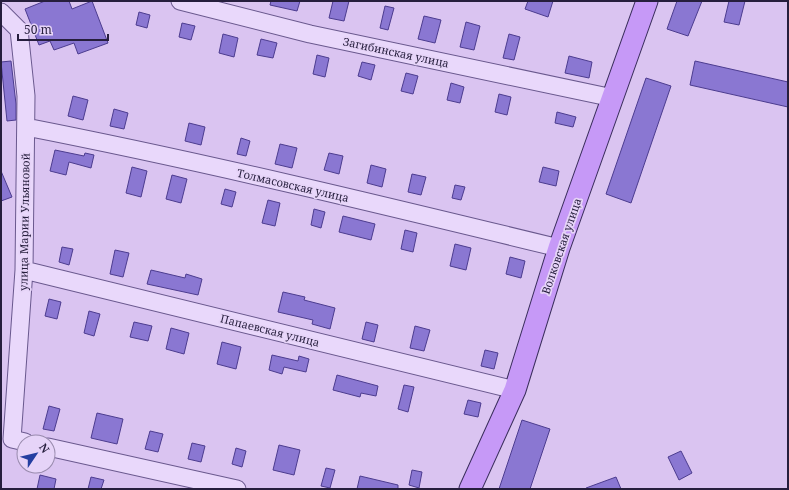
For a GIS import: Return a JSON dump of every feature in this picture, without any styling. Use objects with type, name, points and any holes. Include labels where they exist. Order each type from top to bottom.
[{"type":"main road","name":"Волковская улица","points":[[470,489],[515,390],[559,248],[647,1]]},
{"type":"street","name":"Загибинская улица","points":[[180,1],[310,34],[613,98]]},
{"type":"street","name":"улица Марии Ульяновой","points":[[1,12],[19,30],[26,96],[24,270],[18,434]]},
{"type":"street","name":"Толмасовская улица","points":[[26,127],[376,204],[559,248]]},
{"type":"street","name":"Папаевская улица","points":[[24,270],[515,390]]},
{"type":"street","points":[[56,449],[237,489]]},
{"type":"building","points":[[45,1],[69,1],[72,9],[92,1],[108,43],[78,54],[74,43],[54,50],[50,41],[39,45],[25,9]]},
{"type":"building","points":[[271,1],[300,1],[297,11],[270,5]]},
{"type":"building","points":[[333,1],[349,1],[344,21],[329,18]]},
{"type":"building","points":[[528,1],[553,1],[548,17],[525,9]]},
{"type":"building","points":[[677,1],[702,1],[688,36],[667,29]]},
{"type":"building","points":[[729,1],[745,1],[739,25],[724,22]]},
{"type":"building","points":[[385,6],[394,8],[388,30],[380,28]]},
{"type":"building","points":[[139,12],[150,15],[147,28],[136,25]]},
{"type":"building","points":[[424,16],[441,20],[435,43],[418,39]]},
{"type":"building","points":[[466,22],[480,26],[474,50],[460,47]]},
{"type":"building","points":[[182,23],[195,26],[191,40],[179,37]]},
{"type":"building","points":[[223,34],[238,38],[234,57],[219,53]]},
{"type":"building","points":[[509,34],[520,37],[514,60],[503,58]]},
{"type":"building","points":[[261,39],[277,43],[273,58],[257,55]]},
{"type":"building","points":[[317,55],[329,58],[325,77],[313,74]]},
{"type":"building","points":[[569,56],[592,62],[589,78],[565,73]]},
{"type":"building","points":[[11,61],[16,104],[16,120],[7,121],[1,62]]},
{"type":"building","points":[[695,61],[788,82],[788,107],[690,85]]},
{"type":"building","points":[[362,62],[375,65],[371,80],[358,76]]},
{"type":"building","points":[[406,73],[418,76],[413,94],[401,91]]},
{"type":"building","points":[[646,78],[671,86],[631,203],[606,194]]},
{"type":"building","points":[[451,83],[464,87],[460,103],[447,100]]},
{"type":"building","points":[[499,94],[511,97],[507,115],[495,112]]},
{"type":"building","points":[[73,96],[88,100],[83,120],[68,116]]},
{"type":"building","points":[[114,109],[128,113],[124,129],[110,126]]},
{"type":"building","points":[[557,112],[576,117],[573,127],[555,123]]},
{"type":"building","points":[[189,123],[205,127],[201,145],[185,141]]},
{"type":"building","points":[[241,138],[250,141],[246,156],[237,154]]},
{"type":"building","points":[[280,144],[297,148],[292,168],[275,164]]},
{"type":"building","points":[[55,150],[84,156],[85,153],[94,155],[91,168],[69,162],[66,175],[50,171]]},
{"type":"building","points":[[329,153],[343,156],[339,174],[324,170]]},
{"type":"building","points":[[371,165],[386,169],[382,187],[367,183]]},
{"type":"building","points":[[132,167],[147,171],[141,197],[126,193]]},
{"type":"building","points":[[543,167],[559,171],[556,186],[539,182]]},
{"type":"building","points":[[1,171],[12,197],[1,201]]},
{"type":"building","points":[[412,174],[426,177],[421,195],[408,192]]},
{"type":"building","points":[[172,175],[187,179],[181,203],[166,199]]},
{"type":"building","points":[[455,185],[465,187],[461,200],[452,198]]},
{"type":"building","points":[[225,189],[236,192],[232,207],[221,204]]},
{"type":"building","points":[[268,200],[280,203],[275,226],[262,223]]},
{"type":"building","points":[[314,209],[325,212],[321,228],[311,225]]},
{"type":"building","points":[[343,216],[375,224],[371,240],[339,232]]},
{"type":"building","points":[[405,230],[417,233],[413,252],[401,249]]},
{"type":"building","points":[[455,244],[471,248],[466,270],[450,266]]},
{"type":"building","points":[[62,247],[73,249],[69,265],[59,262]]},
{"type":"building","points":[[115,250],[129,253],[123,277],[110,274]]},
{"type":"building","points":[[510,257],[525,261],[521,278],[506,274]]},
{"type":"building","points":[[151,270],[185,278],[186,274],[202,279],[198,295],[147,284]]},
{"type":"building","points":[[283,292],[305,297],[304,300],[335,308],[330,329],[312,324],[313,320],[278,312]]},
{"type":"building","points":[[49,299],[61,302],[57,319],[45,316]]},
{"type":"building","points":[[89,311],[100,314],[94,336],[84,333]]},
{"type":"building","points":[[134,322],[152,326],[148,341],[130,337]]},
{"type":"building","points":[[366,322],[378,325],[374,342],[362,339]]},
{"type":"building","points":[[415,326],[430,330],[424,351],[410,348]]},
{"type":"building","points":[[171,328],[189,333],[184,354],[166,349]]},
{"type":"building","points":[[222,342],[241,347],[236,369],[217,364]]},
{"type":"building","points":[[485,350],[498,353],[494,369],[481,366]]},
{"type":"building","points":[[272,355],[298,361],[299,356],[309,359],[306,372],[284,367],[282,374],[269,370]]},
{"type":"building","points":[[337,375],[378,386],[376,396],[361,393],[360,397],[333,390]]},
{"type":"building","points":[[404,385],[414,387],[408,412],[398,409]]},
{"type":"building","points":[[468,400],[481,403],[478,417],[464,414]]},
{"type":"building","points":[[49,406],[60,409],[54,431],[43,429]]},
{"type":"building","points":[[97,413],[123,419],[117,444],[91,438]]},
{"type":"building","points":[[522,420],[550,429],[530,489],[499,489]]},
{"type":"building","points":[[150,431],[163,434],[158,452],[145,449]]},
{"type":"building","points":[[192,443],[205,446],[201,462],[188,459]]},
{"type":"building","points":[[279,445],[300,450],[294,475],[273,470]]},
{"type":"building","points":[[236,448],[246,451],[242,467],[232,464]]},
{"type":"building","points":[[681,451],[692,473],[679,480],[668,457]]},
{"type":"building","points":[[326,468],[335,470],[330,488],[321,486]]},
{"type":"building","points":[[412,470],[422,472],[419,488],[409,485]]},
{"type":"building","points":[[40,475],[56,479],[54,489],[37,489]]},
{"type":"building","points":[[360,476],[398,485],[398,489],[357,489]]},
{"type":"building","points":[[91,477],[104,480],[101,489],[88,489]]},
{"type":"building","points":[[616,477],[621,489],[586,489],[586,488]]}]
